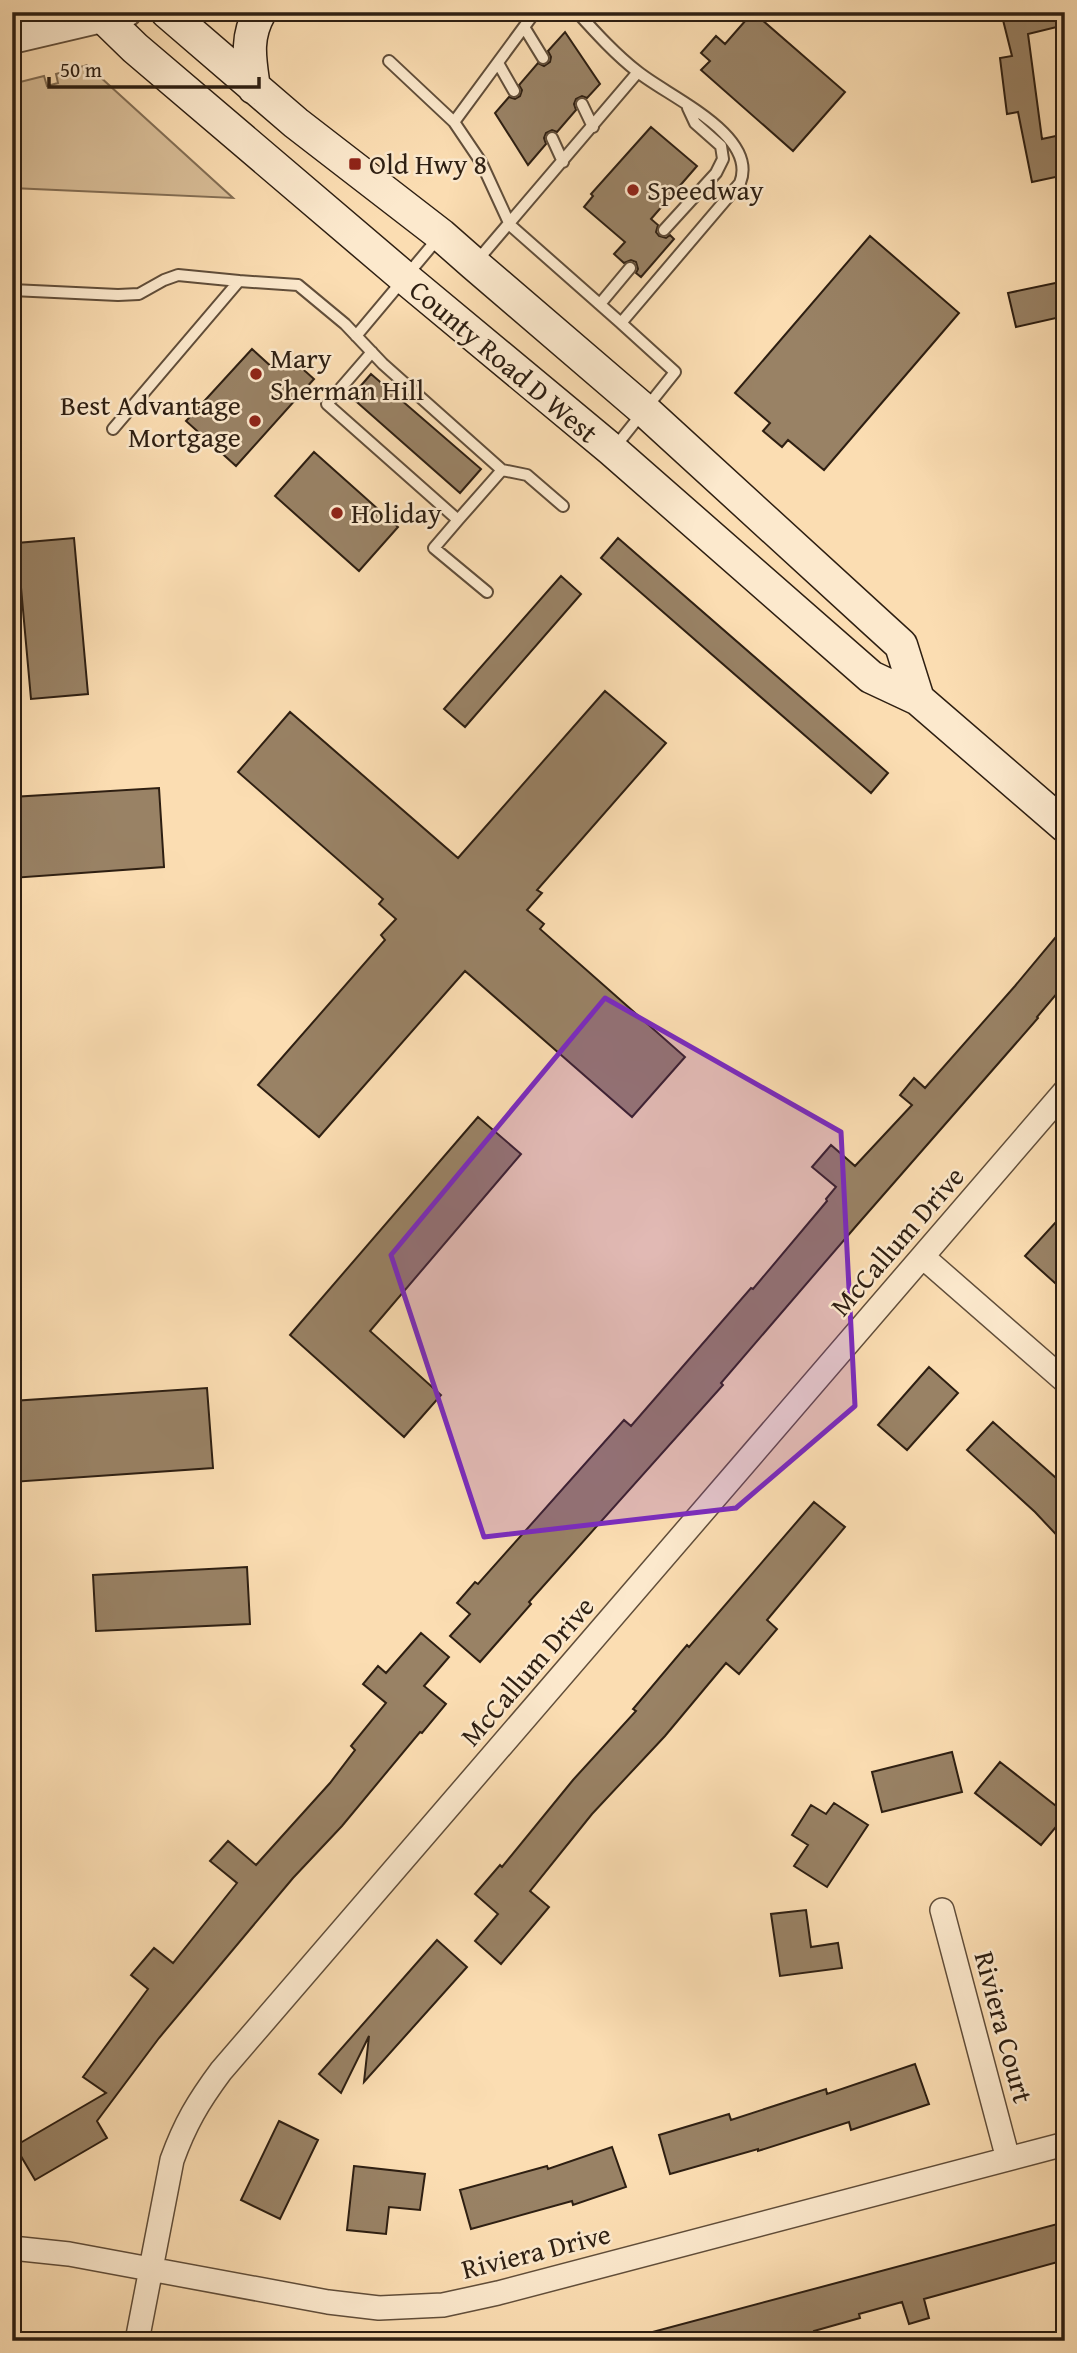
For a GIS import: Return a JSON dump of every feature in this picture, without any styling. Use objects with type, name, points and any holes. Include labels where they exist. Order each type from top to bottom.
[{"type":"main road","name":"County Road D West","points":[[167,12],[296,124],[441,235],[643,409],[901,645],[918,699]]},
{"type":"main road","points":[[254,88],[249,52],[251,26],[260,12]]},
{"type":"main road","name":"County Road D West","points":[[109,14],[135,48],[612,450],[871,677],[918,699],[1065,826]]},
{"type":"street","points":[[12,39],[109,14]]},
{"type":"street","name":"McCallum Drive","points":[[137,2341],[172,2160],[196,2104],[221,2071],[1065,1091]]},
{"type":"street","points":[[923,1257],[1065,1381]]},
{"type":"street","name":"Riviera Court","points":[[942,1910],[1008,2159]]},
{"type":"street","name":"Riviera Drive","points":[[12,2248],[151,2269],[328,2302],[379,2308],[443,2305],[498,2293],[1065,2144]]},
{"type":"lane","points":[[454,122],[536,12]]},
{"type":"lane","points":[[577,12],[638,72],[709,120],[734,145],[743,163],[740,183],[621,323]]},
{"type":"lane","points":[[524,27],[543,58]]},
{"type":"lane","points":[[389,61],[454,122],[481,162],[510,225],[674,372],[612,450]]},
{"type":"lane","points":[[498,63],[514,91]]},
{"type":"lane","points":[[474,264],[638,72]]},
{"type":"lane","points":[[582,104],[593,127]]},
{"type":"lane","points":[[664,230],[716,173],[723,159],[721,146],[695,123],[687,105]]},
{"type":"lane","points":[[552,138],[563,162]]},
{"type":"lane","points":[[356,336],[441,235]]},
{"type":"lane","points":[[600,304],[630,268]]},
{"type":"lane","points":[[12,290],[139,294],[178,275],[298,285],[345,324],[372,352],[502,470],[527,475],[563,506]]},
{"type":"lane","points":[[113,429],[239,281]]},
{"type":"lane","points":[[372,352],[327,404],[458,520]]},
{"type":"lane","points":[[487,593],[434,548],[502,470]]},
{"type":"highlighted area","points":[[605,998],[841,1132],[855,1406],[736,1508],[484,1537],[391,1255]]},
{"type":"shaded area","points":[[87,65],[233,198],[12,188],[12,84],[44,76],[47,86],[58,83],[56,74]]},
{"type":"building","points":[[753,12],[845,92],[793,151],[701,70],[710,61],[701,53],[716,36],[725,44]]},
{"type":"building","points":[[1001,12],[1065,12],[1065,25],[1028,34],[1042,139],[1065,134],[1065,175],[1032,182],[1018,112],[1007,114],[1000,58],[1012,56]]},
{"type":"building","points":[[565,32],[600,84],[587,98],[582,96],[576,99],[576,110],[557,132],[552,130],[546,133],[546,144],[528,165],[495,113],[509,97],[515,99],[520,96],[522,90],[519,85],[538,63],[544,66],[550,62],[548,51]]},
{"type":"building","points":[[651,127],[697,166],[651,219],[658,225],[656,232],[659,236],[666,238],[670,235],[674,239],[641,277],[636,273],[636,262],[631,260],[624,263],[614,254],[625,242],[584,207],[593,196],[591,194]]},
{"type":"building","points":[[870,236],[959,313],[824,470],[788,440],[782,447],[763,431],[770,423],[735,393]]},
{"type":"building","points":[[1065,281],[1065,316],[1016,327],[1008,293]]},
{"type":"building","points":[[252,349],[274,369],[287,355],[314,379],[236,466],[186,421]]},
{"type":"building","points":[[371,374],[481,469],[460,493],[351,397]]},
{"type":"building","points":[[314,452],[398,527],[359,571],[275,496]]},
{"type":"building","points":[[74,538],[88,694],[31,699],[17,543]]},
{"type":"building","points":[[618,538],[888,773],[871,793],[601,558]]},
{"type":"building","points":[[561,576],[581,594],[465,727],[444,709]]},
{"type":"building","points":[[605,691],[666,743],[537,890],[542,893],[527,910],[544,924],[540,929],[685,1057],[632,1117],[465,971],[319,1137],[258,1085],[385,940],[381,935],[396,919],[379,904],[383,899],[238,772],[290,712],[458,858]]},
{"type":"building","points":[[159,788],[164,867],[12,878],[12,797]]},
{"type":"building","points":[[1065,926],[1065,984],[1038,1018],[721,1383],[723,1385],[529,1602],[531,1604],[480,1662],[450,1636],[470,1614],[457,1603],[475,1582],[478,1584],[624,1420],[631,1426],[827,1201],[836,1187],[812,1167],[831,1145],[855,1166],[912,1105],[900,1095],[914,1078],[925,1088]]},
{"type":"building","points":[[478,1117],[521,1154],[370,1331],[441,1395],[404,1437],[290,1335]]},
{"type":"building","points":[[1065,1212],[1065,1292],[1025,1256]]},
{"type":"building","points":[[929,1367],[958,1393],[907,1450],[878,1425]]},
{"type":"building","points":[[207,1388],[213,1468],[12,1482],[12,1401]]},
{"type":"building","points":[[993,1422],[1065,1486],[1065,1544],[1035,1512],[967,1450]]},
{"type":"building","points":[[814,1502],[845,1527],[767,1620],[777,1629],[739,1674],[726,1663],[665,1736],[592,1814],[530,1891],[549,1907],[501,1964],[475,1941],[498,1914],[475,1894],[500,1865],[502,1867],[573,1780],[636,1711],[633,1709],[687,1645],[689,1647]]},
{"type":"building","points":[[247,1567],[250,1624],[96,1631],[93,1575]]},
{"type":"building","points":[[421,1633],[449,1657],[424,1686],[446,1704],[342,1826],[293,1878],[159,2038],[97,2121],[107,2138],[35,2180],[15,2146],[106,2093],[83,2077],[148,1989],[131,1975],[154,1948],[173,1963],[237,1883],[210,1861],[228,1841],[256,1865],[330,1783],[355,1750],[351,1746],[386,1703],[363,1684],[378,1666],[386,1673]]},
{"type":"building","points":[[952,1752],[962,1792],[882,1812],[872,1772]]},
{"type":"building","points":[[1000,1762],[1065,1813],[1041,1845],[975,1793]]},
{"type":"building","points":[[834,1803],[868,1825],[827,1887],[794,1866],[808,1845],[792,1835],[811,1805],[826,1814]]},
{"type":"building","points":[[806,1910],[811,1947],[838,1943],[842,1968],[780,1976],[771,1914]]},
{"type":"building","points":[[437,1940],[467,1967],[364,2082],[369,2036],[341,2093],[319,2074]]},
{"type":"building","points":[[915,2064],[929,2104],[851,2130],[849,2122],[758,2151],[670,2174],[659,2135],[729,2114],[731,2120],[826,2089],[827,2094]]},
{"type":"building","points":[[279,2121],[318,2140],[280,2219],[241,2200]]},
{"type":"building","points":[[612,2147],[626,2187],[573,2205],[572,2201],[471,2229],[460,2190],[547,2166],[548,2169]]},
{"type":"building","points":[[354,2166],[425,2174],[420,2210],[389,2207],[386,2234],[347,2230]]},
{"type":"building","points":[[1065,2222],[1065,2260],[924,2299],[929,2318],[909,2324],[902,2302],[814,2331],[816,2341],[646,2341],[645,2334]]},
{"type":"place","name":"Old Hwy 8","points":[[355,164]]},
{"type":"place","name":"Speedway","points":[[633,190]]},
{"type":"place","name":"Mary Sherman Hill","points":[[256,374]]},
{"type":"place","name":"Best Advantage Mortgage","points":[[255,421]]},
{"type":"place","name":"Holiday","points":[[337,513]]}]
